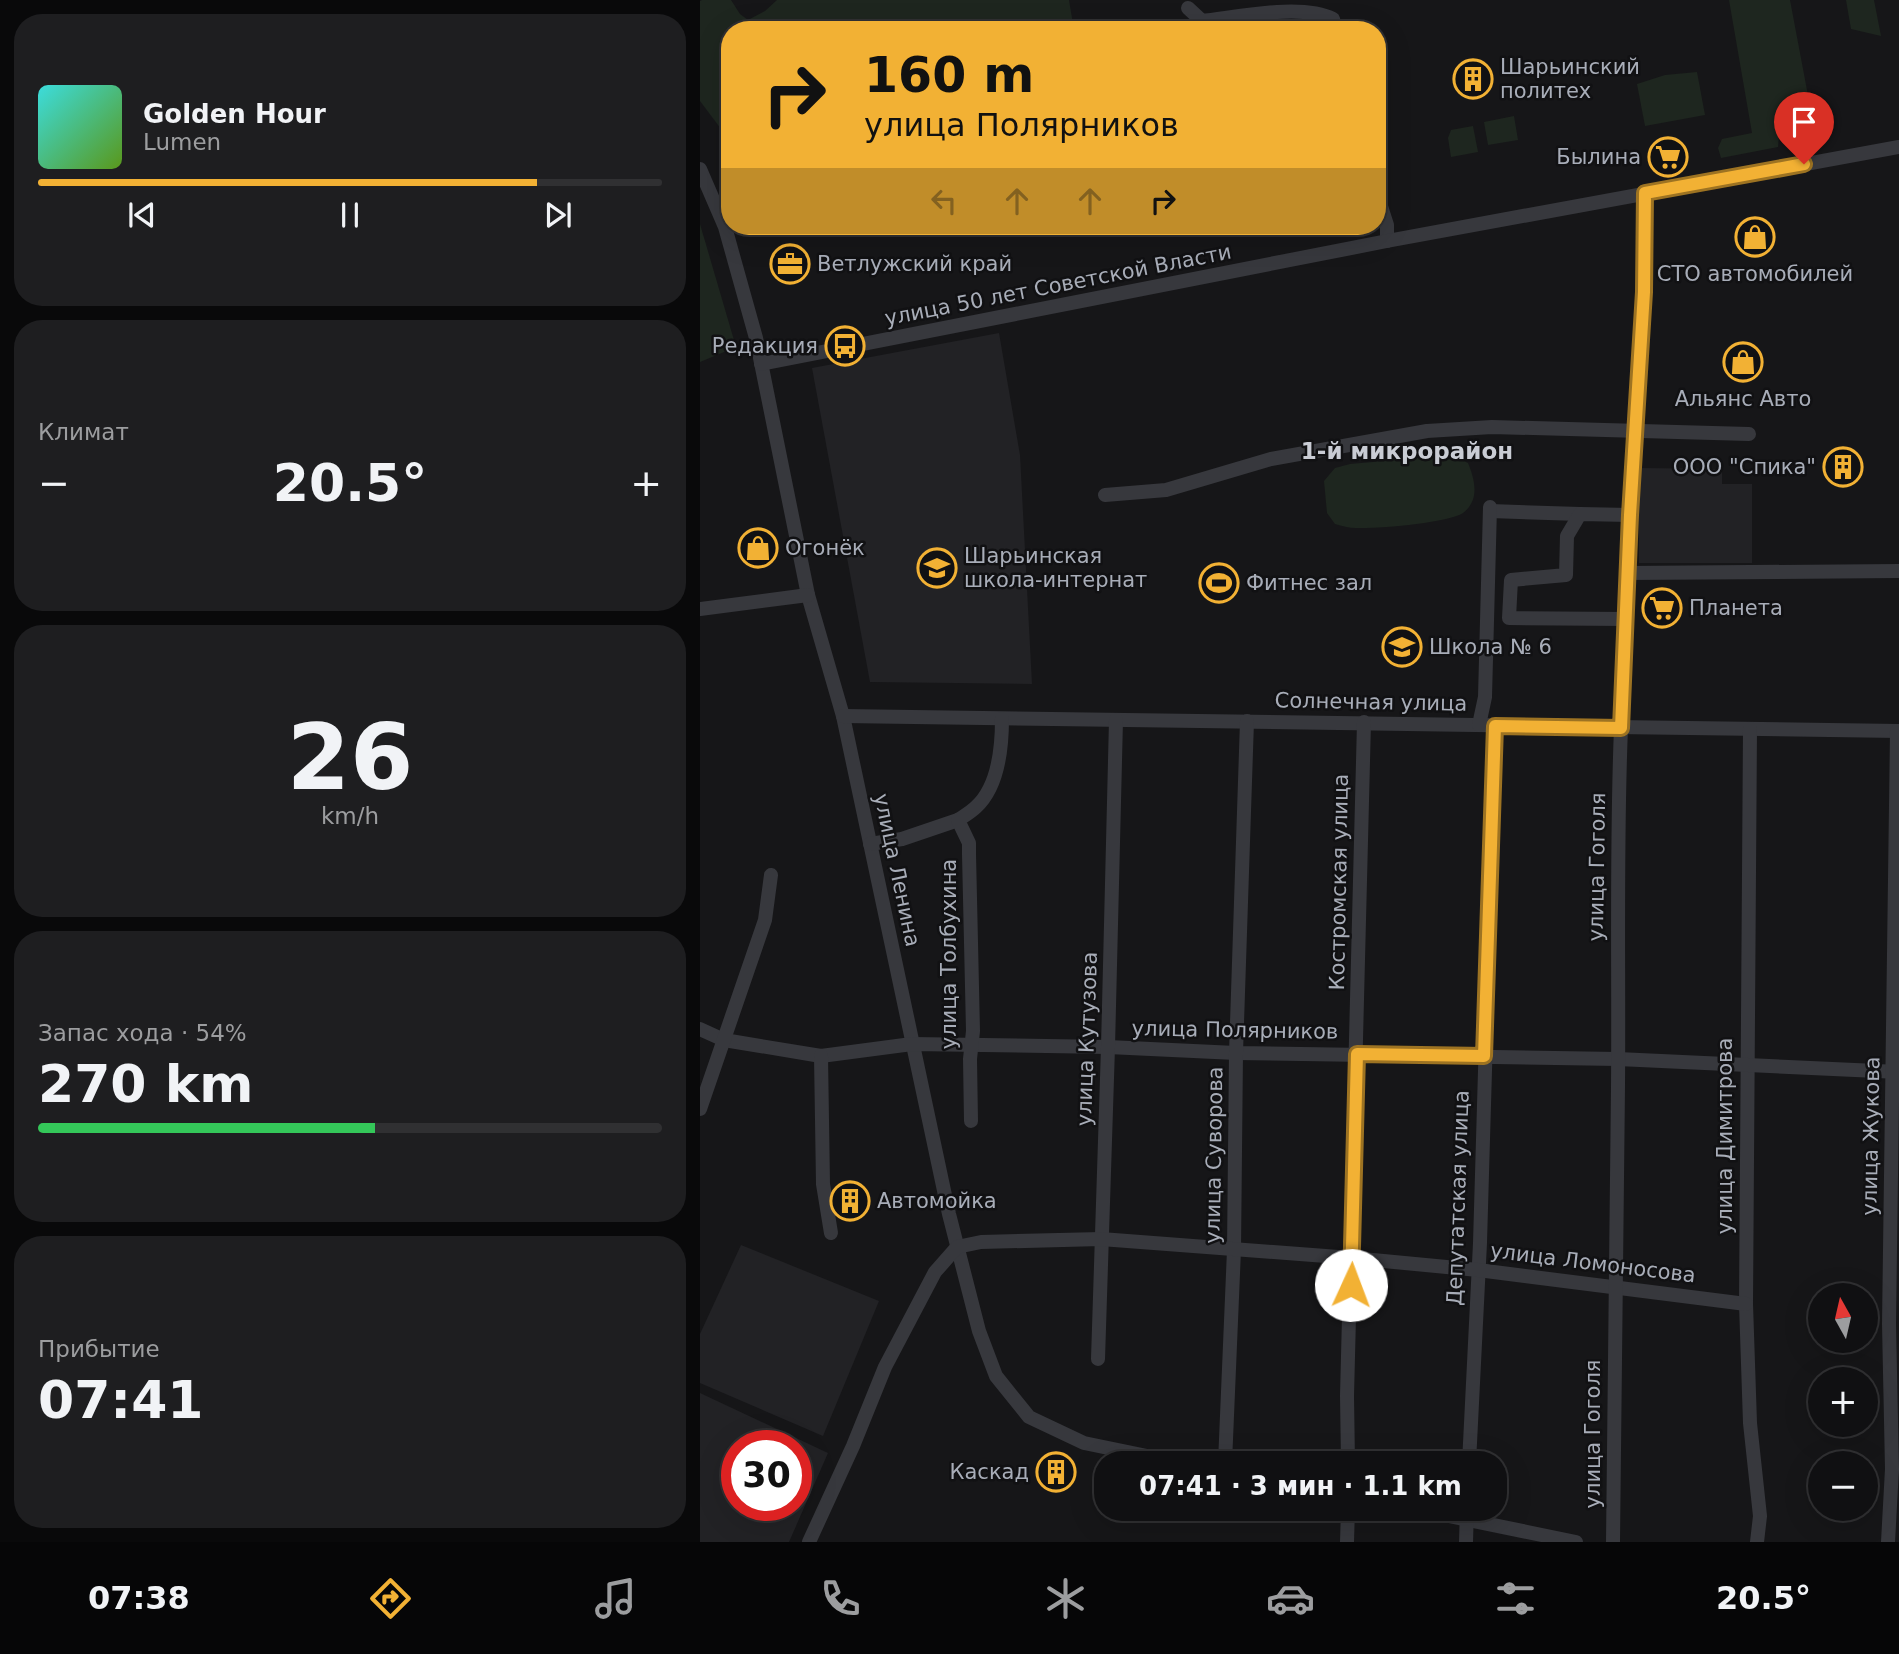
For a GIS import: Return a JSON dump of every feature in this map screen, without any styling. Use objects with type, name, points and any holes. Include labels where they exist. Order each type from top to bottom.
[{"type":"street","points":[[1188,8],[1202,21],[1301,11],[1321,13],[1334,21]]},
{"type":"street","name":"улица 50 лет Советской Власти","points":[[761,363],[1387,241],[1899,147]]},
{"type":"street","name":"улица Ленина","points":[[700,169],[721,218]]},
{"type":"street","name":"улица Гоголя","points":[[1613,1542],[1617,908],[1621,728],[1630,515],[1644,292],[1645,193]]},
{"type":"street","points":[[1386,222],[1387,241]]},
{"type":"street","name":"улица Ленина","points":[[727,235],[761,363],[808,595],[843,716],[912,1044],[957,1247],[979,1331],[996,1376],[1029,1417],[1084,1443],[1123,1451]]},
{"type":"street","points":[[1105,495],[1166,490],[1271,460],[1427,431],[1493,427],[1749,434]]},
{"type":"street","points":[[1479,725],[1485,697],[1490,509],[1630,515]]},
{"type":"street","points":[[1580,514],[1567,536],[1566,575],[1511,580],[1509,618],[1626,619]]},
{"type":"street","points":[[1627,573],[1899,571]]},
{"type":"street","points":[[700,609],[808,595]]},
{"type":"street","name":"Солнечная улица","points":[[843,716],[1898,731]]},
{"type":"street","points":[[870,844],[902,839],[958,820],[977,806],[989,790],[1002,740],[1002,719]]},
{"type":"street","name":"улица Кутузова","points":[[1098,1359],[1116,720]]},
{"type":"street","name":"улица Суворова","points":[[1226,1451],[1234,1250],[1236,1053],[1247,721]]},
{"type":"street","name":"Костромская улица","points":[[1348,1451],[1364,722]]},
{"type":"street","name":"Депутатская улица","points":[[1470,1451],[1495,726]]},
{"type":"street","name":"улица Димитрова","points":[[1750,729],[1746,1304],[1750,1423],[1760,1516],[1757,1542]]},
{"type":"street","name":"улица Жукова","points":[[1888,1542],[1894,1325],[1898,731]]},
{"type":"street","name":"улица Толбухина","points":[[958,820],[969,844],[971,1121]]},
{"type":"street","points":[[700,1109],[765,919],[771,875]]},
{"type":"street","name":"улица Полярников","points":[[700,1029],[724,1040],[821,1056],[912,1044],[1108,1047],[1236,1053],[1618,1059],[1896,1072]]},
{"type":"street","points":[[821,1056],[823,1184],[831,1233]]},
{"type":"street","name":"улица Ломоносова","points":[[957,1247],[981,1242],[1101,1239],[1478,1270],[1746,1304]]},
{"type":"street","points":[[809,1542],[853,1446],[885,1367],[935,1272],[957,1247]]},
{"type":"street","points":[[1347,1542],[1348,1521]]},
{"type":"street","points":[[1466,1542],[1467,1521]]},
{"type":"street","points":[[1494,1521],[1576,1542]]},
{"type":"shaded area","points":[[731,0],[740,14],[748,20],[765,11],[777,0],[1069,0],[1072,21],[721,21],[721,129],[700,101],[700,1]]},
{"type":"shaded area","points":[[1729,0],[1790,0],[1810,106],[1780,123],[1778,147],[1721,158],[1718,148],[1722,139],[1752,133]]},
{"type":"shaded area","points":[[1846,0],[1874,0],[1881,36],[1851,29]]},
{"type":"shaded area","points":[[1697,72],[1705,115],[1645,126],[1637,84],[1665,75]]},
{"type":"shaded area","points":[[1514,116],[1518,140],[1488,145],[1484,122]]},
{"type":"shaded area","points":[[1473,126],[1478,152],[1451,157],[1448,138],[1451,130]]},
{"type":"shaded area","points":[[700,224],[736,347],[700,362]]},
{"type":"shaded area","name":"Шарьинская школа-интернат","points":[[999,333],[1020,455],[1032,684],[870,682],[812,368]]},
{"type":"shaded area","points":[[1451,455],[1468,463],[1474,483],[1472,502],[1463,513],[1455,517],[1395,526],[1351,528],[1335,524],[1327,513],[1324,481],[1335,468],[1350,464]]},
{"type":"shaded area","points":[[1639,468],[1722,469],[1722,484],[1752,484],[1752,563],[1639,563]]},
{"type":"shaded area","points":[[741,1245],[879,1301],[823,1436],[700,1383],[700,1334]]},
{"type":"shaded area","points":[[700,1393],[779,1430],[721,1430],[721,1521],[798,1521],[789,1542],[700,1542]]},
{"type":"shaded area","points":[[812,1446],[828,1453],[812,1490]]},
{"type":"place","name":"Шарьинский политех","points":[[1473,79]]},
{"type":"place","name":"Былина","points":[[1668,157]]},
{"type":"place","name":"СТО автомобилей","points":[[1755,237]]},
{"type":"place","name":"Ветлужский край","points":[[790,264]]},
{"type":"place","name":"Редакция","points":[[845,346]]},
{"type":"place","name":"Альянс Авто","points":[[1743,362]]},
{"type":"place","name":"ООО \"Спика\"","points":[[1843,467]]},
{"type":"place","name":"Огонёк","points":[[758,548]]},
{"type":"place","name":"Шарьинская школа-интернат","points":[[937,568]]},
{"type":"place","name":"Фитнес зал","points":[[1219,583]]},
{"type":"place","name":"Планета","points":[[1662,608]]},
{"type":"place","name":"Школа № 6","points":[[1402,647]]},
{"type":"place","name":"Автомойка","points":[[850,1201]]},
{"type":"place","name":"Каскад","points":[[1056,1472]]},
{"type":"district","name":"1-й микрорайон","points":[[1407,451]]},
{"type":"route","points":[[1351,1285],[1357,1054],[1484,1056],[1495,726],[1621,728],[1630,515],[1644,292],[1645,193],[1804,164]]}]
